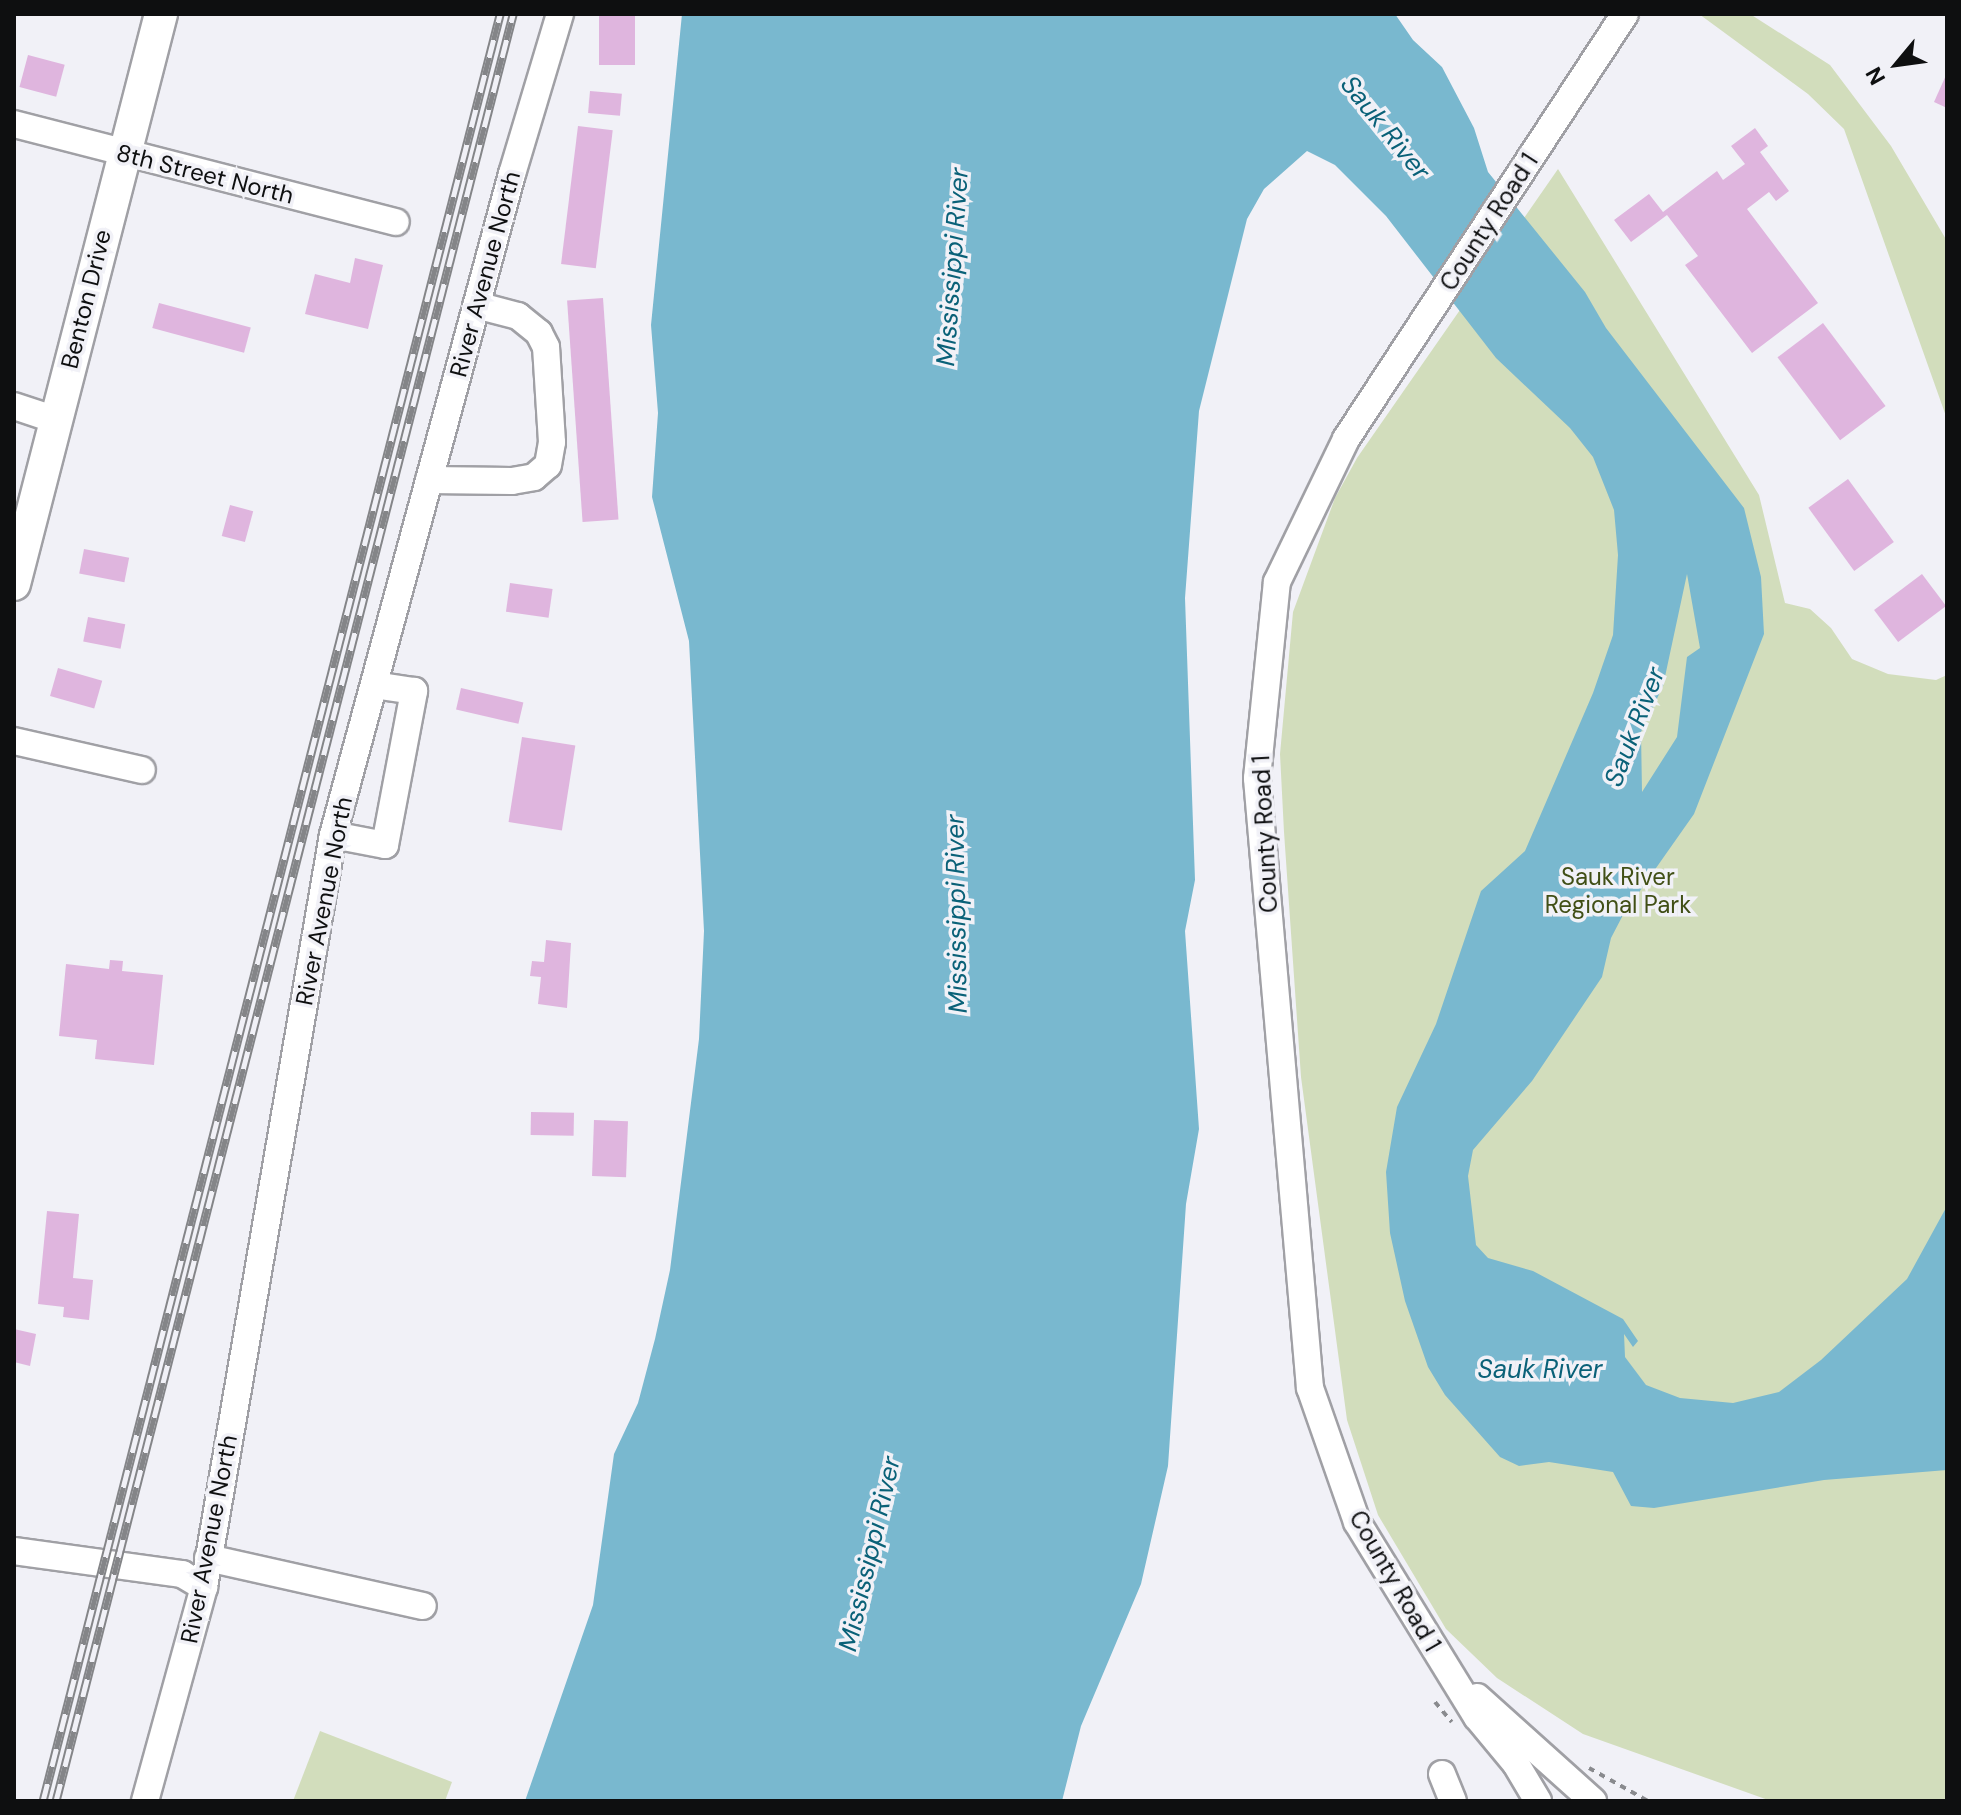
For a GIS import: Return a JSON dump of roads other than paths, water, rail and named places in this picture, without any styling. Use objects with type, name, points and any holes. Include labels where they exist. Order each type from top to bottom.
[{"type":"main road","name":"Benton Drive","points":[[14,584],[161,14]]},
{"type":"street","name":"River Avenue North","points":[[145,1801],[204,1587],[333,835],[476,305],[560,14]]},
{"type":"street","name":"County Road 1","points":[[1538,1801],[1448,1671],[1357,1522],[1310,1388],[1257,778],[1277,582],[1346,439],[1625,14]]},
{"type":"street","name":"8th Street North","points":[[14,124],[123,155],[396,222]]},
{"type":"street","points":[[429,480],[512,481],[534,477],[548,465],[552,442],[546,347],[539,333],[518,316],[476,305]]},
{"type":"street","points":[[14,406],[56,420]]},
{"type":"street","points":[[333,835],[385,845],[414,691],[374,685]]},
{"type":"street","points":[[14,741],[142,770]]},
{"type":"street","points":[[14,1551],[182,1574],[204,1587]]},
{"type":"street","points":[[208,1558],[423,1606]]},
{"type":"street","points":[[14,1560],[177,1591],[204,1587]]},
{"type":"street","name":"County Road 1","points":[[1448,1671],[1593,1801]]},
{"type":"street","points":[[1442,1774],[1453,1801]]},
{"type":"water","points":[[682,14],[1395,14],[1413,40],[1442,67],[1474,128],[1488,172],[1585,292],[1606,328],[1744,508],[1761,577],[1764,634],[1694,814],[1623,915],[1611,938],[1602,977],[1532,1081],[1473,1150],[1468,1176],[1476,1245],[1488,1258],[1533,1271],[1623,1319],[1638,1341],[1633,1347],[1624,1334],[1625,1357],[1646,1385],[1680,1398],[1733,1403],[1779,1392],[1821,1360],[1907,1279],[1947,1206],[1947,1470],[1824,1480],[1654,1508],[1631,1506],[1613,1472],[1549,1462],[1519,1466],[1500,1457],[1445,1395],[1428,1367],[1405,1301],[1390,1233],[1386,1172],[1397,1107],[1436,1024],[1481,891],[1525,851],[1593,693],[1613,635],[1618,555],[1614,510],[1593,457],[1570,428],[1496,358],[1386,216],[1335,165],[1307,151],[1264,189],[1247,219],[1199,411],[1185,598],[1195,880],[1185,931],[1199,1129],[1186,1204],[1168,1466],[1141,1584],[1081,1726],[1062,1801],[525,1801],[593,1605],[614,1454],[638,1403],[655,1339],[670,1270],[699,1039],[704,931],[689,641],[652,497],[658,413],[651,325]],"holes":[[[1687,574],[1700,648],[1687,657],[1677,737],[1642,792],[1641,732],[1663,686]]]},
{"type":"railway","points":[[43,1801],[500,14]]},
{"type":"railway","points":[[56,1801],[513,14]]},
{"type":"water label","name":"Sauk River","points":[[1385,128]]},
{"type":"water label","name":"Mississippi River","points":[[953,267]]},
{"type":"water label","name":"Sauk River","points":[[1635,727]]},
{"type":"water label","name":"Mississippi River","points":[[957,914]]},
{"type":"water label","name":"Sauk River","points":[[1540,1370]]},
{"type":"water label","name":"Mississippi River","points":[[870,1554]]},
{"type":"park label","name":"Sauk River Regional Park","points":[[1618,891]]}]
